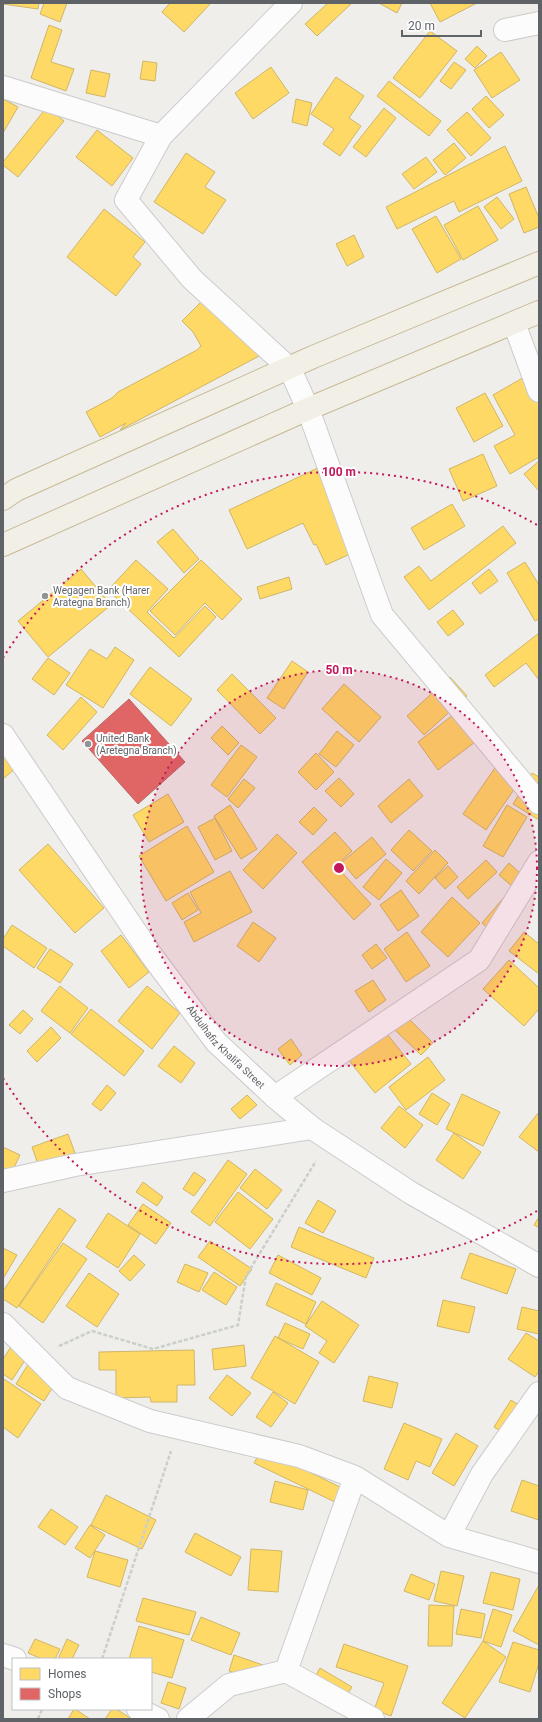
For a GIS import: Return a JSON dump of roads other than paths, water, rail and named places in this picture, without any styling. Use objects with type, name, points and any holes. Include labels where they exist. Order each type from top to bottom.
[{"type":"highway","points":[[3,499],[16,490],[321,354],[539,263]]},
{"type":"highway","points":[[3,545],[308,409],[539,312]]},
{"type":"street","points":[[291,3],[161,136],[126,200],[192,279],[290,369],[308,409],[382,616],[539,803]]},
{"type":"street","points":[[505,30],[539,23]]},
{"type":"street","points":[[3,87],[161,136]]},
{"type":"street","points":[[514,323],[539,391]]},
{"type":"street","name":"Abdulhafiz Khalifa Street","points":[[3,734],[152,956],[216,1042],[275,1097],[320,1134],[411,1193],[539,1266]]},
{"type":"street","points":[[275,1097],[479,960],[539,862]]},
{"type":"street","points":[[3,1181],[75,1165],[320,1134]]},
{"type":"street","points":[[3,1324],[67,1388],[150,1421],[299,1456],[355,1477],[449,1536],[539,1562]]},
{"type":"street","points":[[449,1536],[482,1474],[539,1392]]},
{"type":"street","points":[[286,1671],[355,1477]]},
{"type":"street","points":[[188,1719],[229,1685],[286,1671],[373,1719]]},
{"type":"street","points":[[140,1710],[158,1719]]},
{"type":"place","name":"Wegagen Bank (Harer Arategna Branch)","points":[[45,596]]},
{"type":"place","name":"United Bank (Aretegna Branch)","points":[[88,744]]}]
